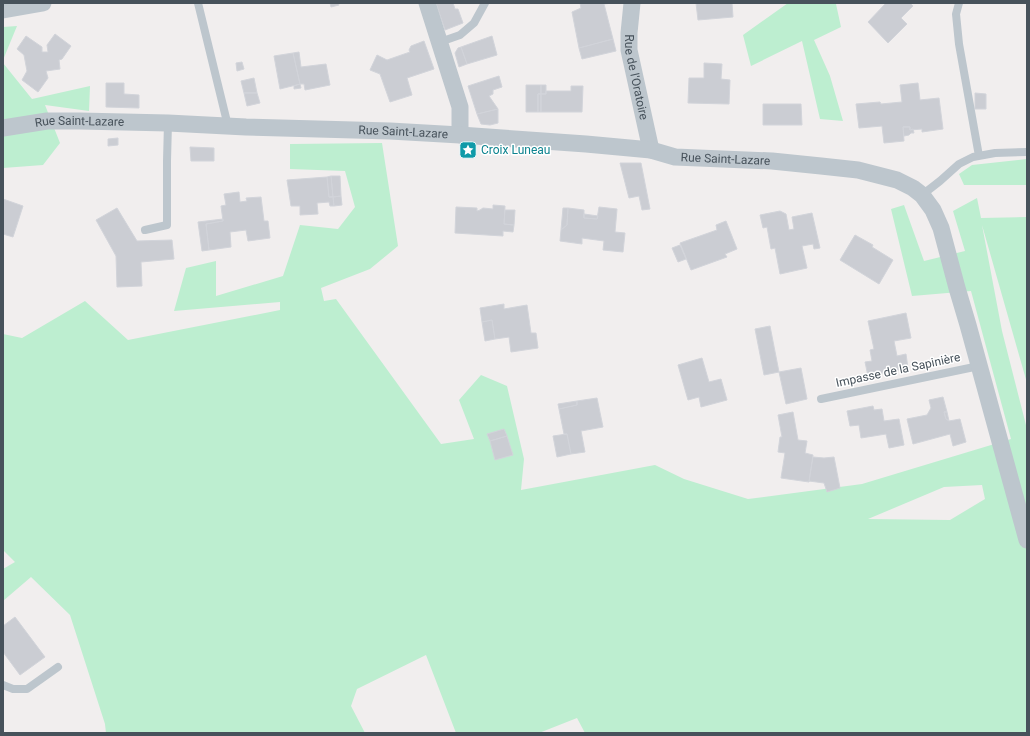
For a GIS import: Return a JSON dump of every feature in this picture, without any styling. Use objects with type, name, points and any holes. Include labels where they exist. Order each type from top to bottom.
[{"type":"street","points":[[3,10],[43,3]]},
{"type":"street","points":[[427,3],[460,107],[460,136]]},
{"type":"street","name":"Rue de l'Oratoire","points":[[632,3],[629,50],[650,150]]},
{"type":"street","name":"Rue Saint-Lazare","points":[[3,128],[47,121],[168,123],[390,131],[586,144],[650,150],[675,156],[772,161],[858,170],[897,180],[913,188],[922,195],[933,210],[941,228],[1027,540]]},
{"type":"lane","points":[[198,3],[228,126]]},
{"type":"lane","points":[[440,42],[460,36],[474,23],[485,3]]},
{"type":"lane","points":[[959,3],[956,14],[959,44],[979,156]]},
{"type":"lane","points":[[145,230],[167,224],[168,123]]},
{"type":"lane","points":[[922,195],[959,164],[973,157],[995,153],[1027,152]]},
{"type":"lane","name":"Impasse de la Sapinière","points":[[821,399],[979,366]]},
{"type":"lane","points":[[3,685],[13,689],[27,689],[58,667]]},
{"type":"green space","points":[[788,3],[836,4],[841,27],[814,40],[830,76],[843,121],[820,119],[802,41],[751,66],[743,35]]},
{"type":"green space","points":[[17,26],[3,60],[3,27]]},
{"type":"green space","points":[[3,63],[32,99],[90,86],[89,111],[45,105],[60,143],[43,165],[3,168]]},
{"type":"green space","points":[[382,143],[398,246],[370,269],[321,288],[324,301],[336,299],[441,444],[474,439],[459,400],[481,375],[507,386],[524,459],[521,490],[655,465],[684,479],[748,499],[862,484],[1011,439],[971,291],[912,296],[891,209],[904,205],[924,261],[965,251],[953,211],[977,198],[981,218],[1027,217],[1027,383],[982,225],[1002,331],[1027,429],[1027,733],[585,733],[577,718],[539,733],[456,733],[426,655],[357,689],[351,706],[365,733],[106,733],[105,724],[70,615],[31,577],[3,601],[3,569],[15,562],[3,550],[3,334],[22,338],[85,301],[128,340],[280,310],[280,302],[174,311],[186,268],[216,261],[216,296],[283,276],[300,225],[338,229],[355,207],[345,171],[290,169],[290,144]],"holes":[[[982,485],[985,499],[950,520],[868,519],[944,487]]]},
{"type":"green space","points":[[1027,159],[1027,185],[964,185],[959,174],[972,165]]},
{"type":"building","points":[[330,3],[338,3],[339,5],[331,7]]},
{"type":"building","points":[[436,3],[453,3],[455,9],[458,9],[463,23],[445,30]]},
{"type":"building","points":[[580,3],[613,3],[604,4],[613,39],[579,48],[572,12],[581,8]]},
{"type":"building","points":[[696,3],[732,3],[733,17],[698,20]]},
{"type":"building","points":[[886,3],[910,3],[913,6],[901,18],[907,24],[888,43],[868,22]]},
{"type":"building","points":[[55,34],[71,46],[62,59],[59,60],[60,69],[46,71],[48,78],[38,92],[22,80],[27,71],[24,55],[17,49],[26,36],[42,47],[42,52],[48,52],[47,45]]},
{"type":"building","points":[[492,36],[497,55],[467,64],[461,47]]},
{"type":"building","points":[[613,39],[616,51],[582,59],[579,48]]},
{"type":"building","points":[[424,41],[434,69],[407,78],[412,95],[390,102],[380,74],[370,70],[377,55],[387,60],[410,52],[409,50],[411,46]]},
{"type":"building","points":[[461,47],[467,64],[459,67],[455,53],[458,48]]},
{"type":"building","points":[[299,52],[301,67],[326,64],[330,85],[305,90],[304,84],[300,84],[293,53]]},
{"type":"building","points":[[293,53],[300,84],[280,89],[274,56]]},
{"type":"building","points":[[242,62],[244,69],[237,71],[236,63]]},
{"type":"building","points":[[704,63],[722,64],[721,79],[730,80],[729,104],[688,103],[689,78],[704,78]]},
{"type":"building","points":[[499,76],[502,87],[493,90],[493,94],[489,96],[498,109],[477,114],[468,86]]},
{"type":"building","points":[[254,78],[257,93],[244,93],[241,81]]},
{"type":"building","points":[[106,83],[124,83],[124,94],[139,95],[139,108],[106,107]]},
{"type":"building","points":[[918,83],[920,100],[939,98],[943,129],[922,132],[922,129],[910,130],[910,127],[903,127],[904,141],[884,143],[882,126],[859,128],[856,104],[902,102],[900,85]]},
{"type":"building","points":[[300,84],[301,88],[294,89],[294,86]]},
{"type":"building","points":[[526,85],[541,85],[541,94],[538,94],[538,112],[526,112]]},
{"type":"building","points":[[541,85],[546,85],[546,94],[541,94]]},
{"type":"building","points":[[571,86],[583,86],[582,112],[541,112],[541,94],[546,94],[546,91],[571,91]]},
{"type":"building","points":[[244,93],[257,93],[260,103],[247,106]]},
{"type":"building","points":[[975,93],[986,94],[986,109],[975,109]]},
{"type":"building","points":[[538,94],[541,94],[541,112],[538,112]]},
{"type":"building","points":[[763,104],[801,104],[802,125],[763,125]]},
{"type":"building","points":[[498,109],[498,123],[490,125],[481,124],[477,114]]},
{"type":"building","points":[[903,127],[910,127],[910,130],[913,129],[914,133],[904,136]]},
{"type":"building","points":[[118,138],[118,145],[108,146],[108,139]]},
{"type":"building","points":[[190,147],[214,148],[214,161],[191,161]]},
{"type":"building","points":[[620,163],[641,163],[650,209],[642,210],[639,196],[629,198]]},
{"type":"building","points":[[331,176],[340,176],[341,196],[333,197]]},
{"type":"building","points":[[331,176],[333,197],[329,197],[327,177]]},
{"type":"building","points":[[327,177],[329,197],[333,197],[334,206],[330,206],[329,202],[317,203],[318,214],[300,215],[300,206],[291,206],[287,180]]},
{"type":"building","points":[[239,192],[240,202],[247,201],[246,198],[261,197],[264,221],[268,221],[270,238],[248,241],[246,230],[230,232],[231,247],[209,250],[206,224],[223,221],[221,206],[226,205],[224,194]]},
{"type":"building","points":[[341,196],[342,205],[334,206],[333,197]]},
{"type":"building","points":[[3,199],[23,206],[13,237],[3,234]]},
{"type":"building","points":[[493,205],[505,206],[504,224],[514,225],[513,232],[503,231],[503,236],[455,233],[456,207],[477,208],[477,211],[483,208],[493,209]]},
{"type":"building","points":[[599,207],[617,209],[615,232],[625,233],[623,252],[603,250],[604,241],[582,238],[582,244],[560,241],[561,230],[567,225],[568,208],[584,210],[584,218],[597,219]]},
{"type":"building","points":[[117,208],[137,241],[172,240],[174,259],[141,262],[142,286],[117,287],[116,256],[96,220]]},
{"type":"building","points":[[563,208],[568,208],[567,225],[561,230]]},
{"type":"building","points":[[505,210],[515,210],[514,225],[504,224]]},
{"type":"building","points":[[780,211],[786,214],[789,230],[794,229],[792,217],[812,213],[820,248],[814,249],[813,244],[802,246],[807,268],[780,274],[775,248],[771,249],[767,227],[763,228],[760,215]]},
{"type":"building","points":[[584,214],[598,216],[597,219],[584,218]]},
{"type":"building","points":[[223,219],[223,221],[206,224],[209,250],[202,251],[198,222]]},
{"type":"building","points":[[726,221],[737,249],[725,254],[727,257],[691,270],[680,243],[717,230],[716,225]]},
{"type":"building","points":[[855,235],[873,245],[872,247],[893,260],[879,284],[840,260]]},
{"type":"building","points":[[680,245],[686,259],[678,262],[672,248]]},
{"type":"building","points":[[504,304],[504,309],[527,305],[531,333],[536,333],[538,348],[511,352],[509,337],[495,339],[492,320],[482,322],[480,308]]},
{"type":"building","points":[[906,313],[911,338],[894,341],[897,356],[906,354],[908,368],[868,376],[865,362],[872,361],[870,350],[874,349],[868,321]]},
{"type":"building","points":[[492,320],[495,339],[485,341],[482,322]]},
{"type":"building","points":[[770,326],[779,372],[764,375],[755,329]]},
{"type":"building","points":[[702,358],[709,382],[721,379],[727,400],[701,407],[699,397],[688,400],[678,365]]},
{"type":"building","points":[[801,368],[807,399],[786,404],[779,372]]},
{"type":"building","points":[[943,397],[947,412],[944,412],[946,419],[949,421],[960,419],[966,442],[953,446],[950,434],[913,444],[907,419],[927,415],[931,408],[929,400]]},
{"type":"building","points":[[597,398],[603,427],[581,431],[585,452],[571,454],[567,434],[564,434],[559,409],[577,405],[577,401]]},
{"type":"building","points":[[577,401],[577,405],[559,409],[558,404]]},
{"type":"building","points":[[873,406],[874,410],[882,409],[884,421],[899,419],[904,445],[889,448],[886,434],[861,438],[859,425],[850,426],[847,411]]},
{"type":"building","points":[[793,412],[798,440],[807,441],[805,453],[813,455],[809,482],[781,478],[785,453],[778,452],[780,437],[782,437],[778,415]]},
{"type":"building","points":[[944,412],[947,412],[949,421],[946,419]]},
{"type":"building","points":[[504,429],[507,436],[490,441],[487,434]]},
{"type":"building","points":[[567,434],[571,454],[557,457],[553,436]]},
{"type":"building","points":[[507,436],[513,455],[495,460],[490,441]]},
{"type":"building","points":[[813,457],[834,457],[840,488],[827,492],[824,483],[809,481]]},
{"type":"building","points":[[15,617],[45,657],[20,675],[3,652],[3,626]]},
{"type":"place","name":"Croix Luneau","points":[[468,150]]}]
